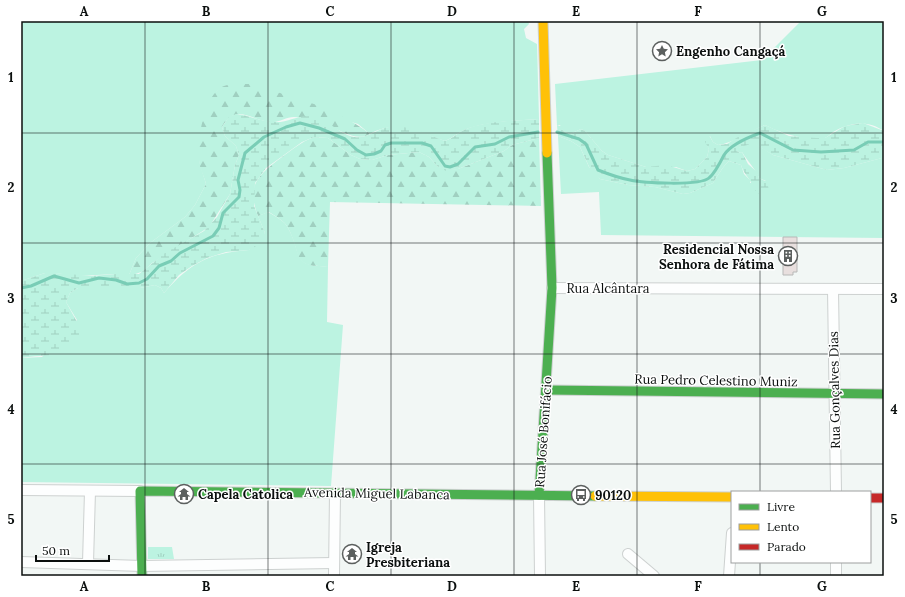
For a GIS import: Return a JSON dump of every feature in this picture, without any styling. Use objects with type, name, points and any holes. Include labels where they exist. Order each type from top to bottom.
[{"type":"street","points":[[536,21],[543,32]]},
{"type":"street","name":"Rua Alcântara","points":[[543,21],[552,288],[884,289]]},
{"type":"street","name":"Rua José Bonifácio","points":[[540,576],[539,496],[547,390],[552,288]]},
{"type":"street","name":"Rua Gonçalves Dias","points":[[833,289],[836,491]]},
{"type":"street","name":"Rua Pedro Celestino Muniz","points":[[547,390],[834,395],[884,394]]},
{"type":"street","name":"Avenida Miguel Labanca","points":[[21,490],[731,497]]},
{"type":"street","points":[[88,564],[90,491]]},
{"type":"street","points":[[140,491],[142,571]]},
{"type":"street","points":[[334,576],[335,493]]},
{"type":"street","points":[[871,498],[884,498]]},
{"type":"street","points":[[729,576],[731,547]]},
{"type":"street","points":[[628,554],[654,576]]},
{"type":"street","points":[[21,562],[88,564],[142,571],[334,563]]},
{"type":"street","points":[[836,563],[836,576]]},
{"type":"green space","points":[[21,21],[528,21],[529,24],[524,29],[526,38],[537,44],[539,119],[501,122],[473,127],[464,130],[445,141],[417,131],[399,128],[389,128],[370,134],[358,124],[227,85],[217,91],[207,109],[199,161],[206,184],[195,205],[185,217],[150,243],[136,258],[129,275],[116,274],[78,276],[45,273],[21,281]]},
{"type":"green space","points":[[801,21],[884,21],[884,131],[872,125],[853,124],[841,128],[825,138],[811,139],[786,134],[765,125],[724,144],[718,145],[713,142],[710,136],[706,136],[706,142],[709,149],[707,157],[695,169],[687,171],[676,167],[646,167],[608,155],[602,151],[585,131],[581,129],[570,134],[563,131],[560,125],[557,126],[555,84],[762,60]]},
{"type":"green space","points":[[249,84],[328,109],[343,116],[370,134],[360,137],[350,135],[298,117],[291,117],[276,122],[270,122],[243,114],[233,116],[227,120],[222,127],[225,136],[236,146],[239,155],[235,165],[230,194],[209,227],[152,263],[142,272],[129,275],[136,258],[150,243],[185,217],[195,205],[206,184],[199,163],[199,141],[204,117],[213,96],[219,89],[227,85]]},
{"type":"green space","points":[[236,114],[275,122],[306,116],[317,117],[343,133],[354,137],[363,137],[389,127],[404,127],[445,141],[464,130],[482,124],[539,119],[539,138],[512,145],[504,151],[458,169],[446,171],[437,166],[429,157],[419,152],[388,155],[372,160],[360,159],[351,155],[328,138],[314,137],[302,142],[266,168],[255,183],[254,206],[265,233],[260,244],[249,250],[226,252],[207,258],[179,275],[164,293],[161,288],[155,285],[140,288],[78,288],[70,293],[66,302],[82,331],[76,341],[70,347],[56,354],[21,358],[21,281],[45,273],[92,276],[139,274],[165,253],[204,231],[217,217],[230,194],[235,165],[239,155],[236,146],[225,136],[222,127],[229,117]]},
{"type":"green space","points":[[863,123],[884,131],[884,160],[882,158],[844,168],[827,170],[773,155],[753,143],[739,148],[737,151],[740,153],[742,152],[748,164],[757,172],[759,178],[767,182],[769,190],[761,194],[756,191],[741,165],[729,161],[713,183],[690,193],[683,194],[655,187],[628,185],[600,179],[592,173],[580,147],[571,141],[558,136],[557,126],[562,126],[563,131],[570,134],[581,129],[585,131],[602,151],[608,155],[646,167],[666,165],[687,171],[695,169],[707,157],[709,149],[705,142],[706,136],[709,135],[713,142],[718,145],[727,144],[741,135],[765,125],[789,136],[825,138],[845,126]]},
{"type":"green space","points":[[558,136],[571,141],[580,147],[589,167],[600,179],[628,185],[655,187],[683,194],[690,193],[713,183],[729,161],[741,165],[744,174],[750,180],[750,183],[766,181],[759,178],[756,171],[742,152],[740,153],[737,151],[738,148],[753,142],[773,155],[827,170],[844,168],[882,158],[884,160],[884,238],[601,235],[599,192],[561,194]]},
{"type":"green space","points":[[314,137],[328,138],[351,155],[360,159],[372,160],[388,155],[419,152],[429,157],[437,166],[446,170],[458,169],[504,151],[512,145],[539,138],[541,206],[330,202],[328,266],[308,264],[302,261],[299,257],[285,223],[269,212],[258,216],[253,196],[256,182],[266,169],[297,146]]},
{"type":"green space","points":[[268,212],[287,225],[299,257],[303,261],[316,266],[328,266],[327,322],[343,325],[331,486],[21,482],[21,358],[42,357],[77,320],[66,302],[70,293],[78,288],[140,288],[155,285],[161,288],[164,293],[183,274],[201,261],[235,251],[249,250],[265,233],[258,216]]},
{"type":"green space","points":[[148,547],[172,547],[174,559],[148,559]]},
{"type":"building","name":"Residencial Nossa Senhora de Fátima","points":[[783,237],[797,237],[797,272],[793,272],[793,275],[783,275]]},
{"type":"waterway","points":[[21,288],[31,286],[54,276],[79,283],[99,278],[116,280],[127,284],[139,283],[147,279],[159,266],[171,261],[180,253],[213,236],[219,228],[223,213],[239,197],[240,190],[238,180],[245,153],[264,137],[286,127],[300,123],[319,128],[345,139],[357,150],[366,155],[381,151],[385,145],[391,143],[422,143],[431,146],[445,166],[450,167],[458,164],[475,147],[495,144],[509,137],[538,132]]},
{"type":"waterway","points":[[557,132],[579,139],[586,144],[598,170],[626,179],[658,183],[704,181],[715,171],[724,155],[731,147],[740,141],[760,133],[793,150],[821,152],[854,150],[868,142],[884,142]]},
{"type":"traffic: fast","points":[[539,495],[552,288],[547,153]]},
{"type":"traffic: fast","points":[[547,390],[884,394]]},
{"type":"traffic: fast","points":[[142,576],[140,491],[595,496]]},
{"type":"traffic: slow","points":[[543,21],[547,153]]},
{"type":"traffic: slow","points":[[595,496],[731,497]]},
{"type":"traffic: jam","points":[[871,498],[884,498]]},
{"type":"place","name":"Engenho Cangaçá","points":[[662,51]]},
{"type":"place","name":"Residencial Nossa Senhora de Fátima","points":[[788,256]]},
{"type":"place","name":"Capela Catolica","points":[[184,494]]},
{"type":"place","name":"90120","points":[[581,495]]},
{"type":"place","name":"Igreja Presbiteriana","points":[[352,554]]}]
